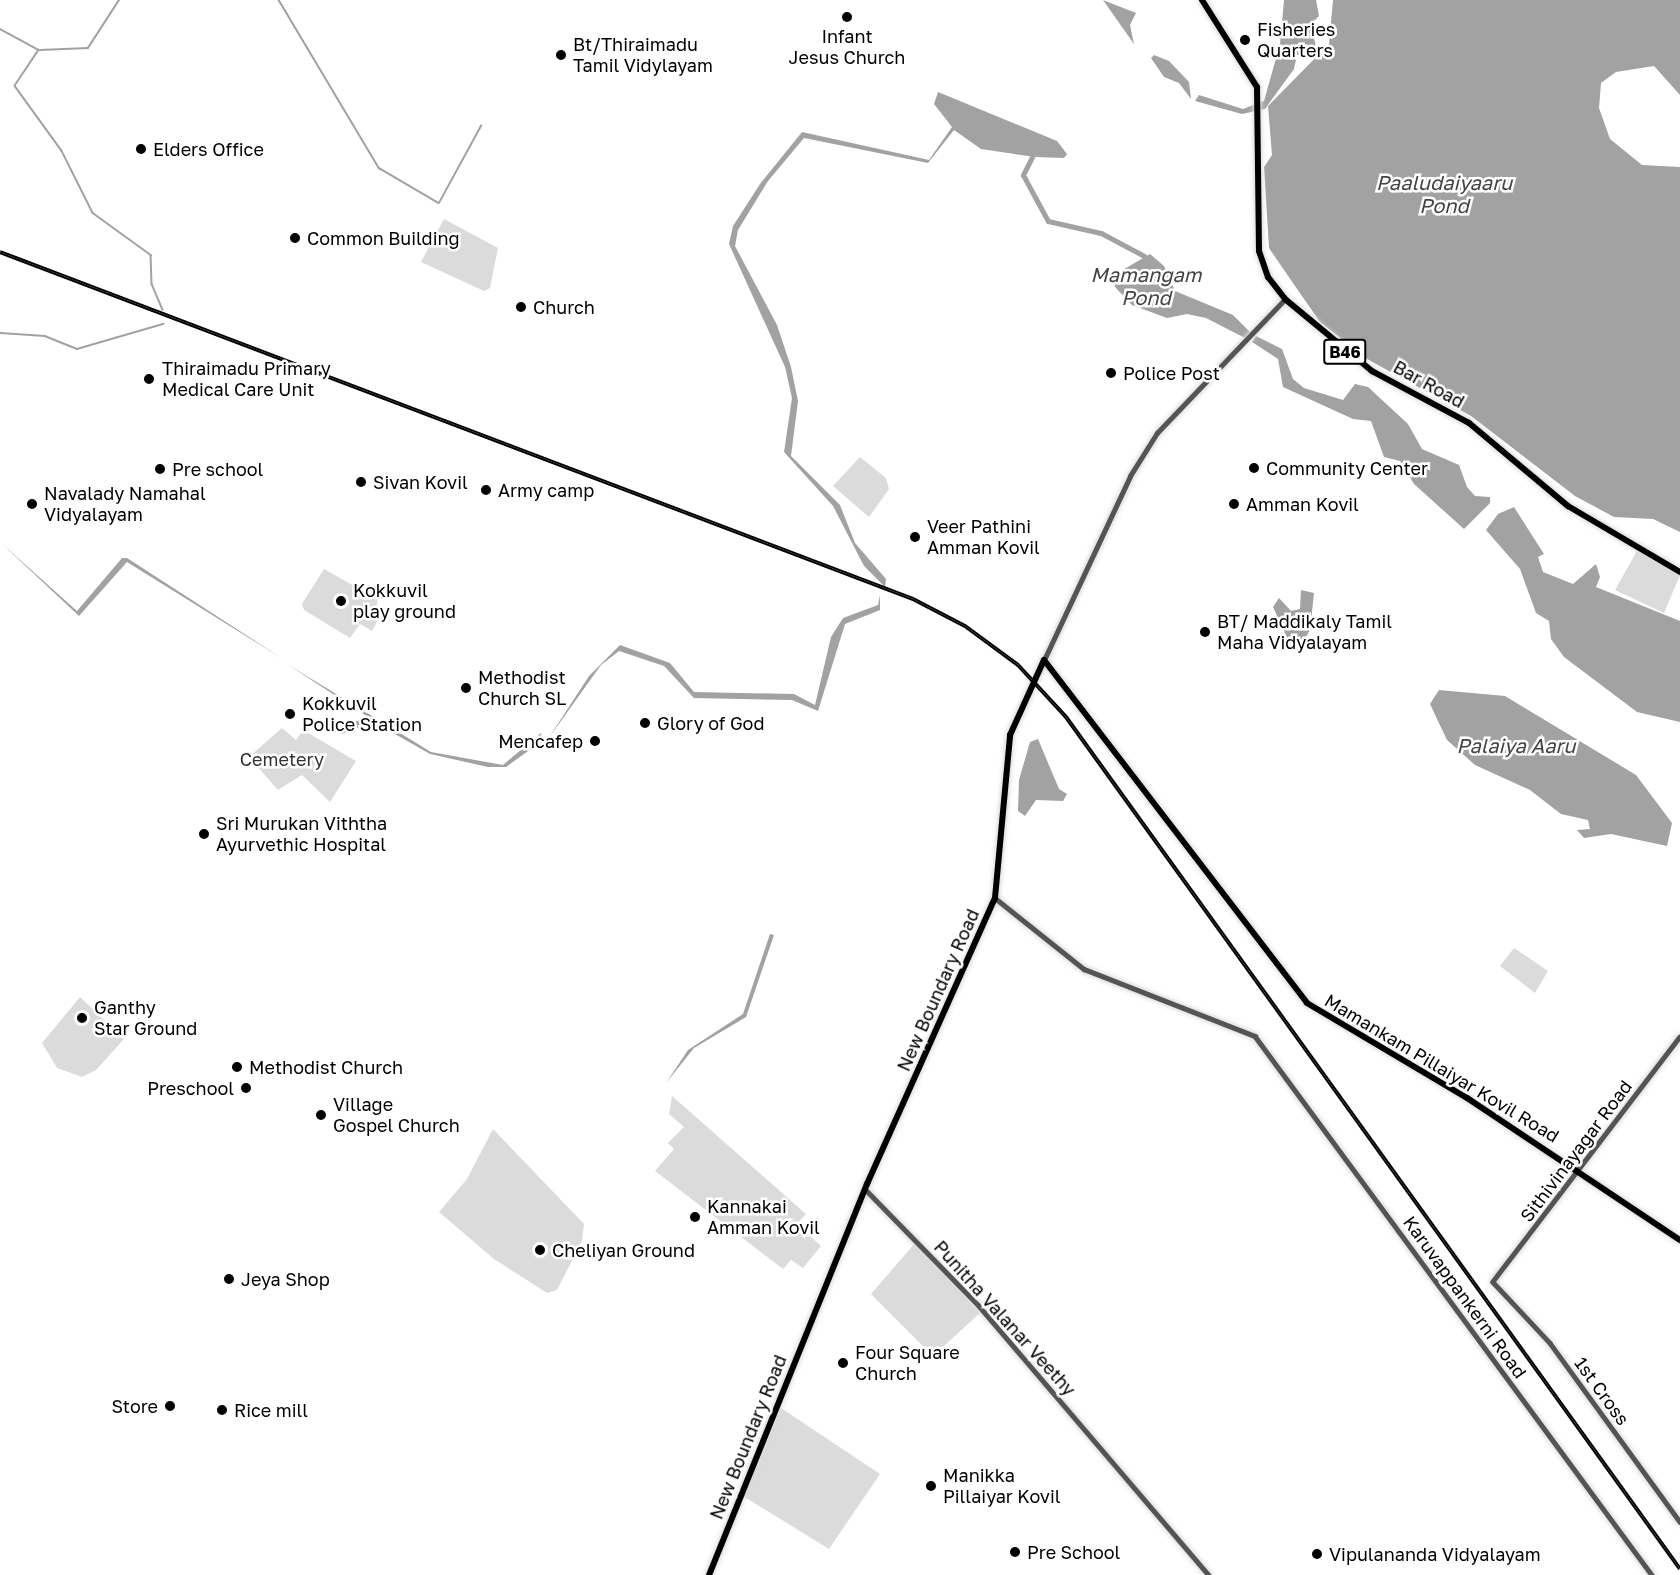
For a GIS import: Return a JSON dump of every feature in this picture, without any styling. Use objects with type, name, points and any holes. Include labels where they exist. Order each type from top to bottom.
[{"type":"main road","name":"Bar Road","points":[[1202,0],[1257,87],[1259,251],[1268,277],[1285,299],[1372,370],[1469,423],[1568,506],[1680,572]]},
{"type":"main road","name":"New Boundary Road","points":[[709,1575],[865,1189],[995,898],[1010,735],[1044,660]]},
{"type":"main road","name":"Mamankam Pillaiyar Kovil Road","points":[[1044,660],[1307,1004],[1578,1170],[1680,1240]]},
{"type":"street","name":"New Boundary Road","points":[[1044,660],[1130,476],[1157,433],[1247,342],[1285,299]]},
{"type":"street","name":"Karuvappankerni Road","points":[[995,898],[1084,969],[1254,1036],[1652,1575]]},
{"type":"street","name":"Sithivinayagar Road","points":[[1493,1282],[1680,1037]]},
{"type":"street","name":"Punitha Valanar Veethy","points":[[865,1189],[979,1306],[1209,1575]]},
{"type":"street","name":"1st Cross","points":[[1493,1282],[1550,1343],[1680,1522]]},
{"type":"green space","points":[[444,219],[498,248],[490,288],[484,291],[421,262]]},
{"type":"green space","points":[[860,457],[886,478],[889,489],[869,517],[833,486]]},
{"type":"green space","points":[[1637,551],[1680,575],[1664,613],[1615,590]]},
{"type":"green space","name":"Kokkuvil play ground","points":[[324,569],[377,599],[378,620],[372,631],[360,624],[350,638],[304,610],[302,604]]},
{"type":"green space","name":"Cemetery","points":[[282,728],[296,740],[303,730],[356,761],[330,802],[302,775],[278,790],[249,757]]},
{"type":"green space","points":[[1514,948],[1548,971],[1535,993],[1500,966]]},
{"type":"green space","name":"Ganthy Star Ground","points":[[80,997],[124,1039],[96,1070],[82,1077],[57,1068],[42,1043]]},
{"type":"green space","points":[[672,1096],[806,1214],[797,1224],[821,1246],[803,1268],[791,1260],[783,1269],[655,1171],[674,1149],[668,1143],[684,1127],[669,1114]]},
{"type":"green space","points":[[493,1129],[584,1224],[582,1241],[557,1290],[547,1293],[494,1259],[439,1212],[467,1179]]},
{"type":"green space","points":[[916,1242],[980,1313],[933,1356],[871,1294]]},
{"type":"green space","points":[[781,1408],[880,1474],[829,1549],[743,1496]]},
{"type":"water","points":[[1103,0],[1136,13],[1130,25],[1134,44]]},
{"type":"water","points":[[1284,0],[1316,0],[1319,16],[1311,24],[1316,47],[1304,47],[1305,55],[1297,55],[1294,69],[1265,109],[1242,114],[1195,101],[1199,95],[1243,109],[1264,101],[1280,44]]},
{"type":"water","name":"Paaludaiyaaru Pond","points":[[1333,0],[1680,0],[1680,95],[1654,66],[1616,72],[1601,83],[1599,108],[1610,139],[1642,165],[1680,167],[1680,532],[1653,519],[1614,517],[1575,496],[1471,416],[1367,359],[1320,322],[1269,248],[1264,167],[1272,155],[1268,106],[1329,44]]},
{"type":"water","points":[[1154,55],[1169,61],[1189,82],[1191,99],[1179,83],[1164,77],[1151,58]]},
{"type":"water","points":[[938,92],[1057,141],[1067,154],[1064,158],[1035,157],[981,149],[954,130],[928,163],[804,138],[768,181],[738,230],[735,246],[777,325],[791,367],[798,401],[791,456],[840,505],[855,543],[886,579],[885,587],[864,566],[833,506],[784,452],[792,398],[785,367],[729,244],[733,226],[760,184],[802,132],[929,160],[952,127],[934,104]]},
{"type":"water","name":"Mamangam Pond","points":[[1150,254],[1164,266],[1175,291],[1233,315],[1250,332],[1245,338],[1206,318],[1187,314],[1167,318],[1132,305],[1115,287],[1114,275]]},
{"type":"water","points":[[1256,336],[1282,349],[1293,379],[1304,388],[1343,400],[1355,384],[1368,387],[1408,424],[1422,449],[1459,465],[1467,487],[1475,496],[1490,497],[1490,503],[1464,529],[1414,484],[1400,461],[1384,457],[1371,421],[1353,419],[1283,387],[1278,359],[1252,342]]},
{"type":"water","points":[[1514,507],[1544,554],[1538,557],[1543,572],[1573,584],[1596,564],[1600,577],[1596,587],[1680,621],[1680,722],[1637,712],[1564,657],[1551,639],[1549,621],[1536,613],[1520,569],[1486,530],[1498,514]]},
{"type":"water","points":[[0,542],[77,611],[122,558],[127,558],[283,659],[127,562],[79,616]]},
{"type":"water","points":[[1301,590],[1314,593],[1310,630],[1303,642],[1290,644],[1273,607],[1279,598],[1291,611],[1300,609]]},
{"type":"water","points":[[880,595],[880,610],[845,624],[818,711],[792,700],[694,698],[664,666],[619,651],[601,665],[548,739],[589,676],[620,645],[670,663],[694,692],[794,694],[815,705],[831,637],[843,618],[878,605]]},
{"type":"water","points":[[287,664],[431,752],[503,765],[541,733],[542,741],[506,767],[488,767],[430,754],[374,722],[341,734],[338,728],[368,717]]},
{"type":"water","name":"Palaiya Aaru","points":[[1439,690],[1505,696],[1636,775],[1672,823],[1667,846],[1611,834],[1584,838],[1577,830],[1590,829],[1588,820],[1561,814],[1530,790],[1475,765],[1447,740],[1430,704]]},
{"type":"water","points":[[1038,739],[1059,789],[1067,794],[1063,801],[1036,800],[1025,816],[1018,811],[1019,780],[1030,742]]},
{"type":"water","points":[[770,934],[774,935],[746,1017],[694,1048],[666,1083],[688,1050],[743,1014]]},
{"type":"waterway","points":[[40,50],[88,48],[119,0]]},
{"type":"waterway","points":[[279,0],[379,168],[439,203],[481,126]]},
{"type":"waterway","points":[[0,29],[39,50],[15,86],[62,151],[93,213],[151,255],[152,284],[163,310]]},
{"type":"waterway","points":[[1032,157],[1023,175],[1048,221],[1101,233],[1144,256]]},
{"type":"waterway","points":[[0,333],[45,336],[77,349],[163,324]]},
{"type":"railway","points":[[0,252],[913,599],[965,626],[1018,665],[1066,717],[1680,1569]]},
{"type":"place","name":"Infant Jesus Church","points":[[847,17]]},
{"type":"place","name":"Fisheries Quarters","points":[[1245,40]]},
{"type":"place","name":"Bt/Thiraimadu Tamil Vidylayam","points":[[561,55]]},
{"type":"place","name":"Elders Office","points":[[141,149]]},
{"type":"place","name":"Common Building","points":[[295,238]]},
{"type":"place","name":"Church","points":[[521,307]]},
{"type":"place","name":"Police Post","points":[[1111,373]]},
{"type":"place","name":"Thiraimadu Primary Medical Care Unit","points":[[149,379]]},
{"type":"place","name":"Community Center","points":[[1254,468]]},
{"type":"place","name":"Pre school","points":[[160,469]]},
{"type":"place","name":"Sivan Kovil","points":[[361,482]]},
{"type":"place","name":"Army camp","points":[[486,490]]},
{"type":"place","name":"Navalady Namahal Vidyalayam","points":[[32,504]]},
{"type":"place","name":"Amman Kovil","points":[[1234,504]]},
{"type":"place","name":"Veer Pathini Amman Kovil","points":[[915,537]]},
{"type":"place","name":"Kokkuvil play ground","points":[[341,601]]},
{"type":"place","name":"BT/ Maddikaly Tamil Maha Vidyalayam","points":[[1205,632]]},
{"type":"place","name":"Methodist Church SL","points":[[466,688]]},
{"type":"place","name":"Kokkuvil Police Station","points":[[290,714]]},
{"type":"place","name":"Glory of God","points":[[645,723]]},
{"type":"place","name":"Mencafep","points":[[595,741]]},
{"type":"place","name":"Sri Murukan Viththa Ayurvethic Hospital","points":[[204,834]]},
{"type":"place","name":"Ganthy Star Ground","points":[[82,1018]]},
{"type":"place","name":"Methodist Church","points":[[237,1067]]},
{"type":"place","name":"Preschool","points":[[246,1088]]},
{"type":"place","name":"Village Gospel Church","points":[[321,1115]]},
{"type":"place","name":"Kannakai Amman Kovil","points":[[695,1217]]},
{"type":"place","name":"Cheliyan Ground","points":[[540,1250]]},
{"type":"place","name":"Jeya Shop","points":[[229,1279]]},
{"type":"place","name":"Four Square Church","points":[[843,1363]]},
{"type":"place","name":"Store","points":[[170,1406]]},
{"type":"place","name":"Rice mill","points":[[222,1410]]},
{"type":"place","name":"Manikka Pillaiyar Kovil","points":[[931,1486]]},
{"type":"place","name":"Pre School","points":[[1015,1552]]},
{"type":"place","name":"Vipulananda Vidyalayam","points":[[1317,1554]]}]
